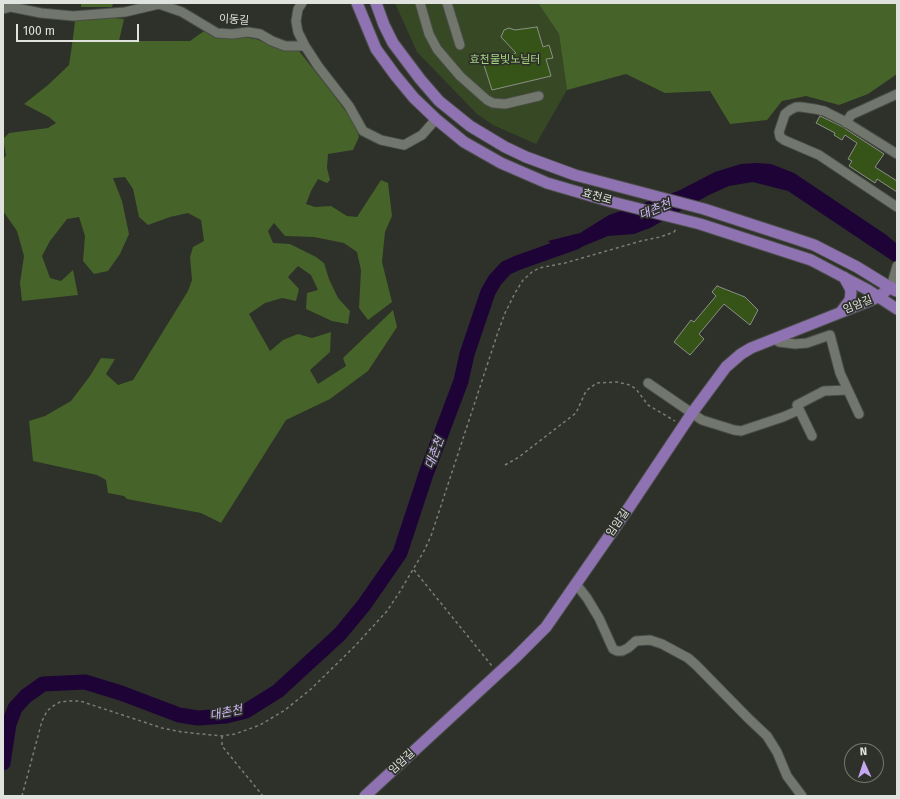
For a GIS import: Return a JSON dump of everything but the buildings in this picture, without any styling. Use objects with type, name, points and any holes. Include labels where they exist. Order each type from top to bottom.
[{"type":"main road","name":"효천로","points":[[356,3],[376,48],[395,75],[414,98],[436,119],[464,142],[501,163],[547,183],[612,202],[700,224],[811,260],[868,290],[897,310]]},
{"type":"main road","name":"효천로","points":[[376,3],[384,25],[393,43],[438,101],[470,126],[505,147],[526,157],[575,175],[704,209],[790,236],[814,245],[858,267],[894,289]]},
{"type":"main road","points":[[841,312],[850,300],[851,292],[844,278]]},
{"type":"main road","name":"임암길","points":[[365,796],[532,643],[546,627],[692,413],[726,367],[751,348],[878,297],[894,289]]},
{"type":"street","points":[[302,3],[298,9],[296,21],[298,32],[318,66],[349,106],[363,130],[381,140],[404,145],[422,135],[436,119]]},
{"type":"street","points":[[420,3],[429,34],[437,49],[460,76],[487,100],[493,103],[505,104],[539,96]]},
{"type":"street","points":[[448,3],[460,45]]},
{"type":"street","name":"이동길","points":[[3,9],[11,7],[41,13],[73,16],[125,12],[159,4],[182,12],[217,33],[232,34],[248,32],[260,34],[285,46],[305,46]]},
{"type":"street","points":[[846,122],[851,115],[897,94]]},
{"type":"street","points":[[897,154],[846,122],[824,111],[815,109],[796,107],[785,114],[779,132],[780,137],[784,140],[819,155],[897,207]]},
{"type":"street","points":[[894,289],[896,272]]},
{"type":"street","points":[[775,339],[779,342],[795,344],[807,343],[830,335],[838,367],[859,414]]},
{"type":"street","points":[[648,383],[702,420],[734,430],[741,431],[799,410]]},
{"type":"street","points":[[812,436],[797,405],[824,391],[848,390]]},
{"type":"street","points":[[576,584],[587,598],[599,618],[613,649],[622,651],[636,641],[650,640],[662,644],[696,664],[748,718],[768,736],[777,752],[787,776],[802,796]]},
{"type":"path","points":[[22,796],[42,721],[47,711],[60,702],[80,701],[169,729],[189,733],[222,736],[235,734],[260,725],[285,710],[312,689],[374,626],[414,570],[431,536],[505,313],[514,293],[523,280],[539,268],[660,237],[674,232],[677,229],[680,219]]},
{"type":"path","points":[[506,465],[519,457],[576,413],[586,391],[591,386],[597,384],[617,382],[630,384],[636,389],[648,405],[683,426]]},
{"type":"path","points":[[414,570],[498,674]]},
{"type":"path","points":[[222,736],[222,746],[263,796]]},
{"type":"green space","points":[[81,3],[113,3],[112,7],[81,7]]},
{"type":"green space","name":"효천물빛노닐터","points":[[395,3],[538,3],[559,34],[567,90],[536,144],[493,125],[477,114],[417,52]]},
{"type":"green space","points":[[538,3],[897,3],[897,74],[868,94],[839,105],[806,96],[782,101],[767,120],[730,124],[710,91],[665,93],[626,74],[567,90],[559,34]]},
{"type":"green space","points":[[106,17],[124,19],[119,41],[190,41],[204,31],[219,38],[242,37],[256,39],[287,51],[299,51],[355,124],[359,137],[353,150],[328,154],[327,168],[330,180],[327,183],[318,179],[306,204],[315,207],[331,206],[347,216],[357,217],[381,180],[388,183],[392,216],[385,232],[382,262],[392,302],[368,320],[359,308],[361,270],[357,252],[344,243],[314,237],[285,236],[274,223],[268,231],[273,243],[290,244],[316,257],[324,263],[329,279],[338,298],[350,311],[348,324],[332,321],[306,309],[307,293],[318,290],[311,275],[298,266],[288,277],[299,289],[296,301],[282,298],[265,303],[249,314],[270,351],[283,340],[298,334],[312,338],[331,332],[330,352],[310,370],[318,384],[346,366],[343,358],[393,310],[397,327],[368,371],[330,399],[286,420],[221,523],[201,513],[127,499],[124,496],[108,493],[106,480],[97,475],[33,461],[29,421],[45,416],[71,401],[90,376],[101,358],[115,359],[106,374],[118,385],[133,380],[188,291],[192,280],[190,257],[193,247],[204,241],[201,220],[188,213],[170,217],[148,225],[139,217],[133,189],[125,177],[113,178],[122,201],[129,234],[120,254],[108,271],[94,274],[83,261],[85,236],[79,217],[67,219],[50,241],[42,256],[50,278],[61,281],[73,270],[78,295],[22,301],[20,283],[24,256],[17,231],[3,211],[3,160],[6,155],[3,139],[9,133],[48,128],[56,123],[49,117],[24,104],[48,85],[69,65],[75,21]]},
{"type":"water","points":[[741,164],[771,164],[794,173],[885,234],[897,244],[897,264],[788,191],[753,182],[729,186],[709,195],[650,228],[634,234],[608,236],[564,254],[548,241],[580,233],[609,215],[678,191],[715,172]]},
{"type":"waterway","name":"대촌천","points":[[3,763],[9,724],[15,708],[26,696],[43,684],[85,682],[121,693],[179,715],[198,718],[226,716],[246,711],[278,691],[340,634],[364,605],[400,553],[426,474],[461,381],[467,354],[488,292],[495,280],[506,268],[576,242]]}]
